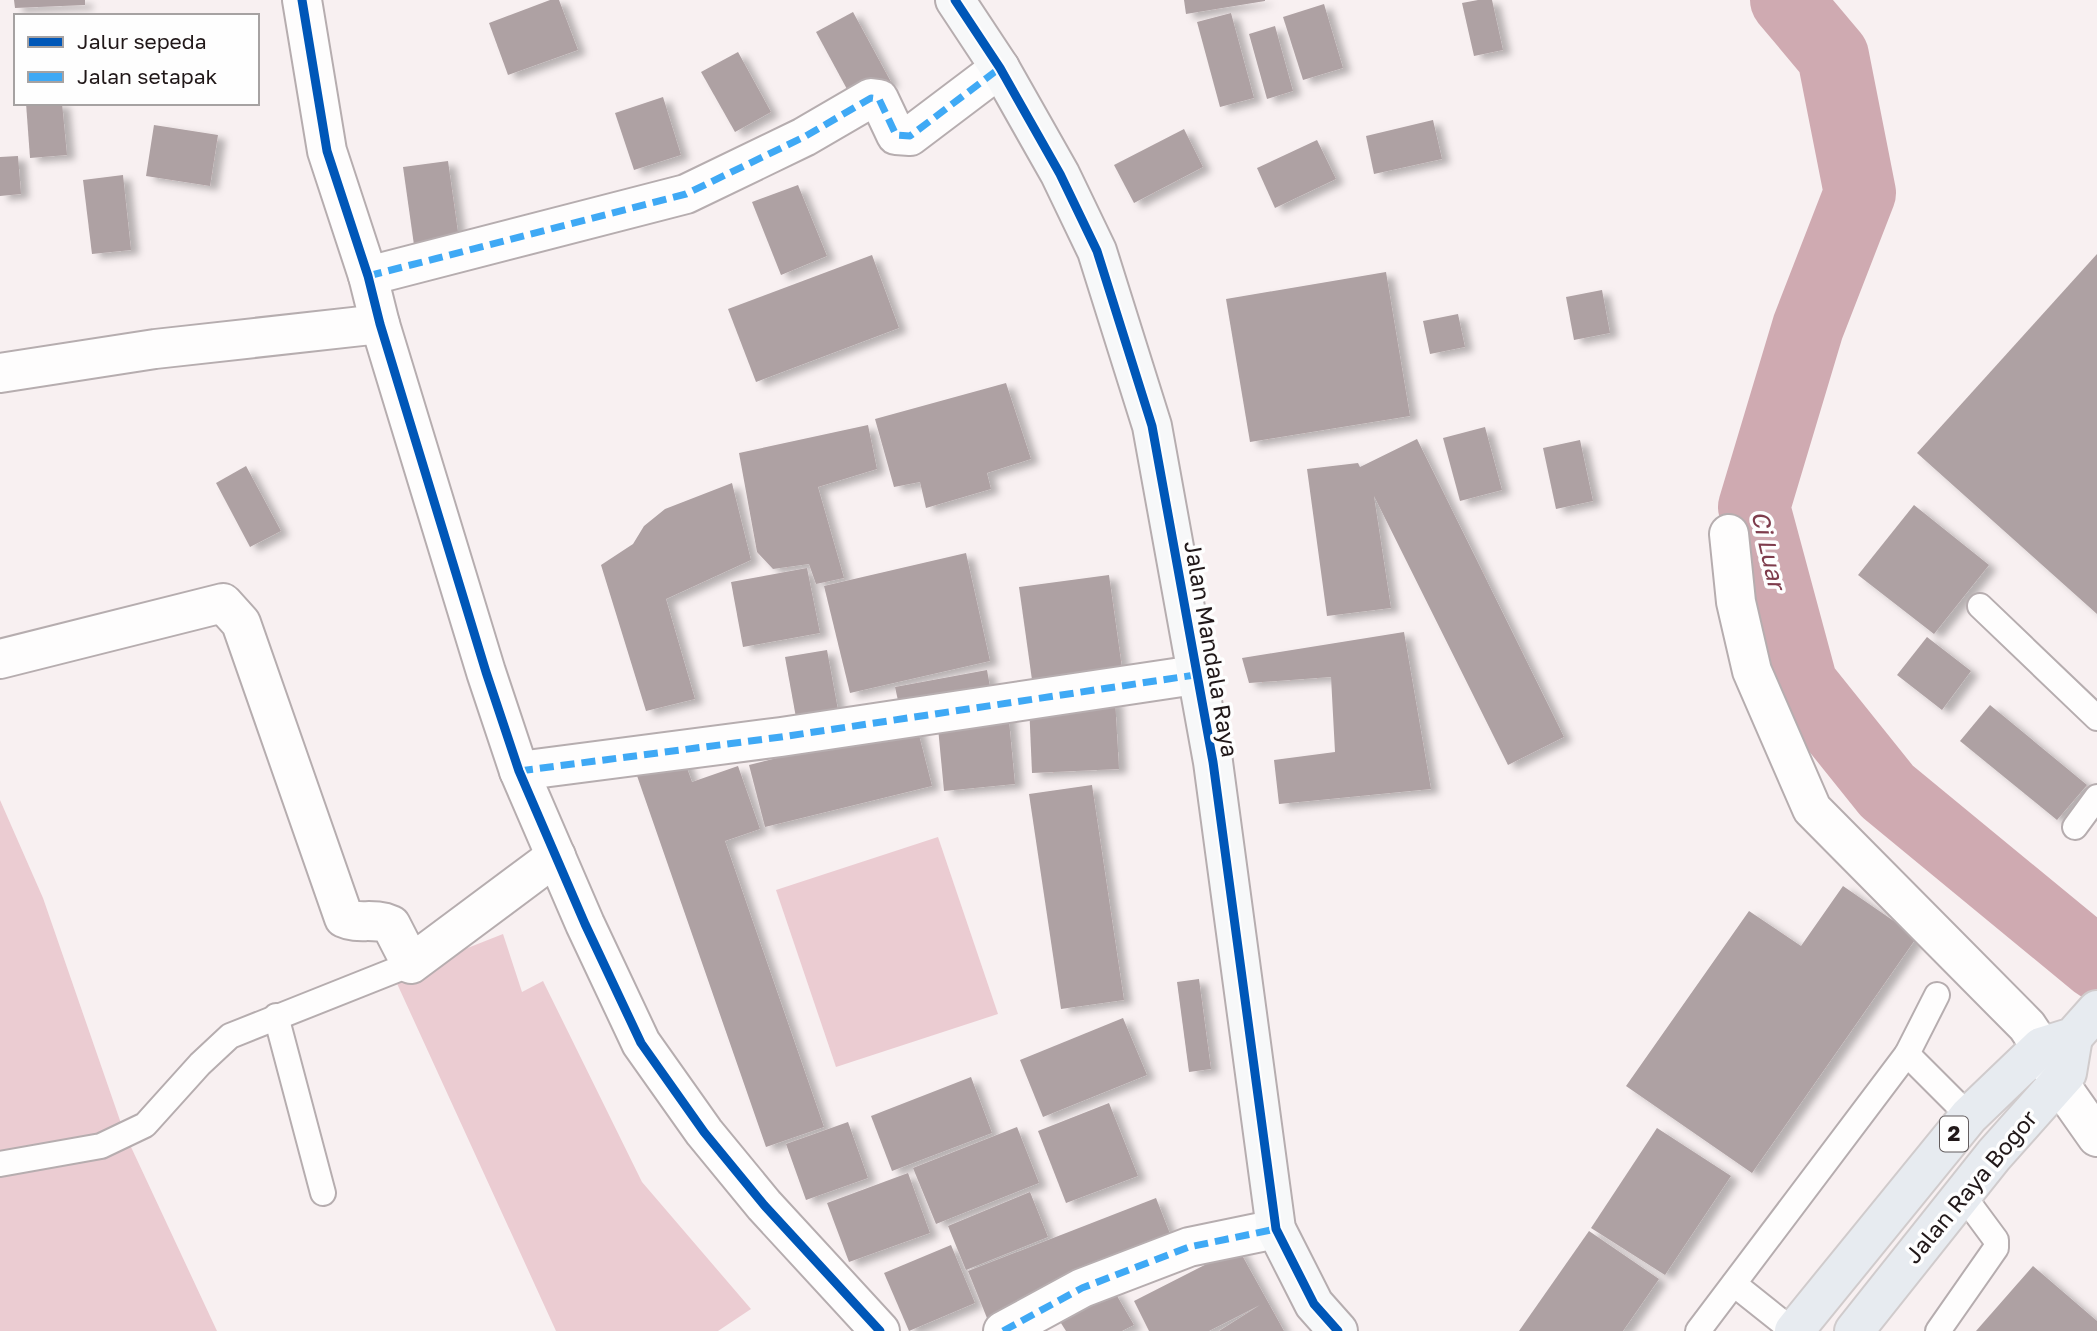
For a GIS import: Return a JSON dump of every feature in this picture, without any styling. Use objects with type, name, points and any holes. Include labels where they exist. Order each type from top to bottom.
[{"type":"highway","name":"Jalan Raya Bogor","points":[[1793,1331],[1969,1116],[2072,1031]]},
{"type":"highway","name":"Jalan Raya Bogor","points":[[1854,1331],[1994,1155],[2059,1083]]},
{"type":"street","points":[[302,0],[327,151],[368,276],[380,324],[486,672],[519,771],[641,1043],[704,1132],[755,1194],[880,1331]]},
{"type":"street","name":"Jalan Mandala Raya","points":[[955,0],[1000,68],[1060,174],[1097,251],[1152,426],[1195,675],[1213,762],[1276,1229],[1314,1304],[1338,1331]]},
{"type":"street","points":[[368,276],[687,194],[804,138],[871,98],[879,99],[896,135],[909,136],[1000,68]]},
{"type":"street","points":[[0,373],[155,349],[380,324]]},
{"type":"street","points":[[1729,534],[1736,602],[1752,671],[1812,809],[2027,1026],[2072,1031],[2059,1083],[2097,1137]]},
{"type":"street","points":[[0,659],[223,603],[241,623],[344,918],[351,922],[379,919],[391,925],[411,964],[556,856]]},
{"type":"street","points":[[519,771],[781,737],[1195,675]]},
{"type":"street","points":[[1003,1331],[1082,1288],[1189,1247],[1276,1229]]},
{"type":"lane","points":[[1980,606],[2097,718]]},
{"type":"lane","points":[[2075,827],[2097,797]]},
{"type":"lane","points":[[0,1164],[101,1146],[145,1125],[200,1064],[230,1036],[411,964]]},
{"type":"lane","points":[[1698,1331],[1907,1054],[1937,995]]},
{"type":"lane","points":[[276,1016],[323,1193]]},
{"type":"lane","points":[[1907,1054],[1969,1116]]},
{"type":"lane","points":[[1938,1331],[1996,1248],[1996,1240],[1962,1194]]},
{"type":"lane","points":[[1734,1284],[1793,1331]]},
{"type":"shaded area","points":[[0,800],[43,898],[124,1132],[217,1331],[0,1331]]},
{"type":"shaded area","points":[[938,837],[998,1014],[836,1067],[776,890]]},
{"type":"shaded area","points":[[503,934],[522,992],[543,981],[642,1182],[751,1309],[718,1331],[556,1331],[394,977]]},
{"type":"building","points":[[14,0],[85,0],[85,5],[15,8]]},
{"type":"building","points":[[550,0],[559,0],[578,50],[508,75],[489,23]]},
{"type":"building","points":[[1184,0],[1265,0],[1265,1],[1186,14]]},
{"type":"building","points":[[1492,0],[1503,50],[1474,56],[1462,3]]},
{"type":"building","points":[[1324,4],[1343,68],[1303,80],[1283,17]]},
{"type":"building","points":[[853,12],[891,82],[854,102],[816,32]]},
{"type":"building","points":[[1231,13],[1254,98],[1220,107],[1197,22]]},
{"type":"building","points":[[1275,26],[1293,91],[1267,99],[1249,34]]},
{"type":"building","points":[[738,52],[771,112],[735,132],[701,72]]},
{"type":"building","points":[[663,97],[681,155],[634,170],[615,113]]},
{"type":"building","points":[[26,105],[62,105],[67,155],[30,158]]},
{"type":"building","points":[[1433,120],[1442,159],[1374,174],[1366,136]]},
{"type":"building","points":[[154,125],[218,135],[210,186],[146,176]]},
{"type":"building","points":[[1184,129],[1203,167],[1134,203],[1114,165]]},
{"type":"building","points":[[1317,140],[1336,179],[1275,208],[1257,168]]},
{"type":"building","points":[[18,156],[21,194],[0,196],[0,157]]},
{"type":"building","points":[[448,161],[459,239],[414,245],[403,167]]},
{"type":"building","points":[[123,175],[131,250],[92,254],[83,180]]},
{"type":"building","points":[[798,185],[827,256],[781,275],[752,202]]},
{"type":"building","points":[[2097,254],[2097,614],[1917,453]]},
{"type":"building","points":[[872,255],[899,328],[756,382],[728,309]]},
{"type":"building","points":[[1386,272],[1410,416],[1250,442],[1226,299]]},
{"type":"building","points":[[1602,290],[1610,333],[1574,340],[1566,297]]},
{"type":"building","points":[[1458,314],[1465,347],[1430,354],[1423,321]]},
{"type":"building","points":[[1006,383],[1031,459],[987,473],[991,489],[926,508],[920,482],[894,487],[875,419]]},
{"type":"building","points":[[868,425],[877,469],[818,487],[844,578],[816,584],[809,564],[773,569],[757,552],[739,453]]},
{"type":"building","points":[[1485,427],[1502,490],[1460,501],[1443,438]]},
{"type":"building","points":[[1417,439],[1564,737],[1508,765],[1374,496],[1391,608],[1327,616],[1307,469],[1358,463],[1360,467]]},
{"type":"building","points":[[1580,440],[1593,501],[1556,509],[1543,448]]},
{"type":"building","points":[[246,466],[281,531],[250,547],[216,483]]},
{"type":"building","points":[[732,483],[751,560],[666,599],[695,699],[646,711],[601,565],[633,544],[644,526],[665,509]]},
{"type":"building","points":[[1914,505],[1989,565],[1934,634],[1858,575]]},
{"type":"building","points":[[966,553],[990,661],[850,693],[824,586]]},
{"type":"building","points":[[807,568],[820,633],[743,647],[731,582]]},
{"type":"building","points":[[1109,575],[1123,675],[1033,687],[1019,587]]},
{"type":"building","points":[[1404,632],[1431,789],[1279,804],[1274,760],[1335,752],[1331,677],[1249,683],[1242,658]]},
{"type":"building","points":[[1927,637],[1971,671],[1942,710],[1897,675]]},
{"type":"building","points":[[827,650],[841,726],[799,734],[785,657]]},
{"type":"building","points":[[987,670],[992,698],[901,714],[895,687]]},
{"type":"building","points":[[1115,699],[1119,769],[1032,773],[1029,704]]},
{"type":"building","points":[[1990,705],[2087,785],[2057,820],[1960,741]]},
{"type":"building","points":[[1008,710],[1015,784],[944,791],[937,717]]},
{"type":"building","points":[[916,723],[932,786],[765,827],[749,765]]},
{"type":"building","points":[[682,754],[692,782],[738,766],[760,829],[725,841],[824,1127],[766,1147],[635,770]]},
{"type":"building","points":[[1092,785],[1124,1000],[1061,1009],[1029,794]]},
{"type":"building","points":[[1843,886],[1917,937],[1752,1173],[1626,1086],[1749,911],[1801,946]]},
{"type":"building","points":[[1199,979],[1211,1069],[1189,1072],[1177,982]]},
{"type":"building","points":[[1123,1018],[1147,1075],[1043,1117],[1020,1060]]},
{"type":"building","points":[[971,1077],[992,1133],[892,1171],[871,1116]]},
{"type":"building","points":[[1109,1103],[1138,1176],[1066,1203],[1038,1131]]},
{"type":"building","points":[[848,1122],[868,1178],[806,1200],[786,1144]]},
{"type":"building","points":[[1017,1127],[1039,1183],[936,1224],[913,1168]]},
{"type":"building","points":[[1657,1128],[1731,1176],[1665,1275],[1591,1228]]},
{"type":"building","points":[[908,1173],[930,1233],[849,1262],[827,1203]]},
{"type":"building","points":[[1030,1192],[1048,1237],[966,1270],[948,1226]]},
{"type":"building","points":[[1156,1198],[1176,1249],[989,1323],[968,1271]]},
{"type":"building","points":[[1589,1231],[1659,1279],[1623,1331],[1519,1331]]},
{"type":"building","points":[[951,1245],[975,1303],[909,1331],[884,1273]]},
{"type":"building","points":[[1238,1248],[1284,1331],[1219,1331],[1260,1305],[1209,1331],[1149,1331],[1134,1301]]},
{"type":"building","points":[[2033,1266],[2097,1321],[2097,1331],[1976,1331]]},
{"type":"building","points":[[1113,1289],[1134,1325],[1122,1331],[1066,1331],[1059,1320]]},
{"type":"waterway","name":"Ci Luar","points":[[1786,0],[1833,56],[1860,193],[1808,327],[1754,507],[1802,685],[1887,791],[2097,964]]},
{"type":"marked path","points":[[368,276],[686,194],[804,137],[871,98],[879,99],[896,135],[910,136],[1000,68]]},
{"type":"marked path","points":[[519,771],[781,737],[1195,675]]},
{"type":"marked path","points":[[1003,1331],[1082,1288],[1189,1247],[1276,1229]]},
{"type":"cycle path","points":[[302,0],[327,151],[368,276],[380,324],[486,672],[519,771],[585,924],[641,1043],[704,1132],[764,1205],[880,1331]]},
{"type":"cycle path","points":[[955,0],[1000,68],[1060,174],[1097,251],[1152,426],[1213,762],[1276,1229],[1314,1304],[1338,1331]]}]
